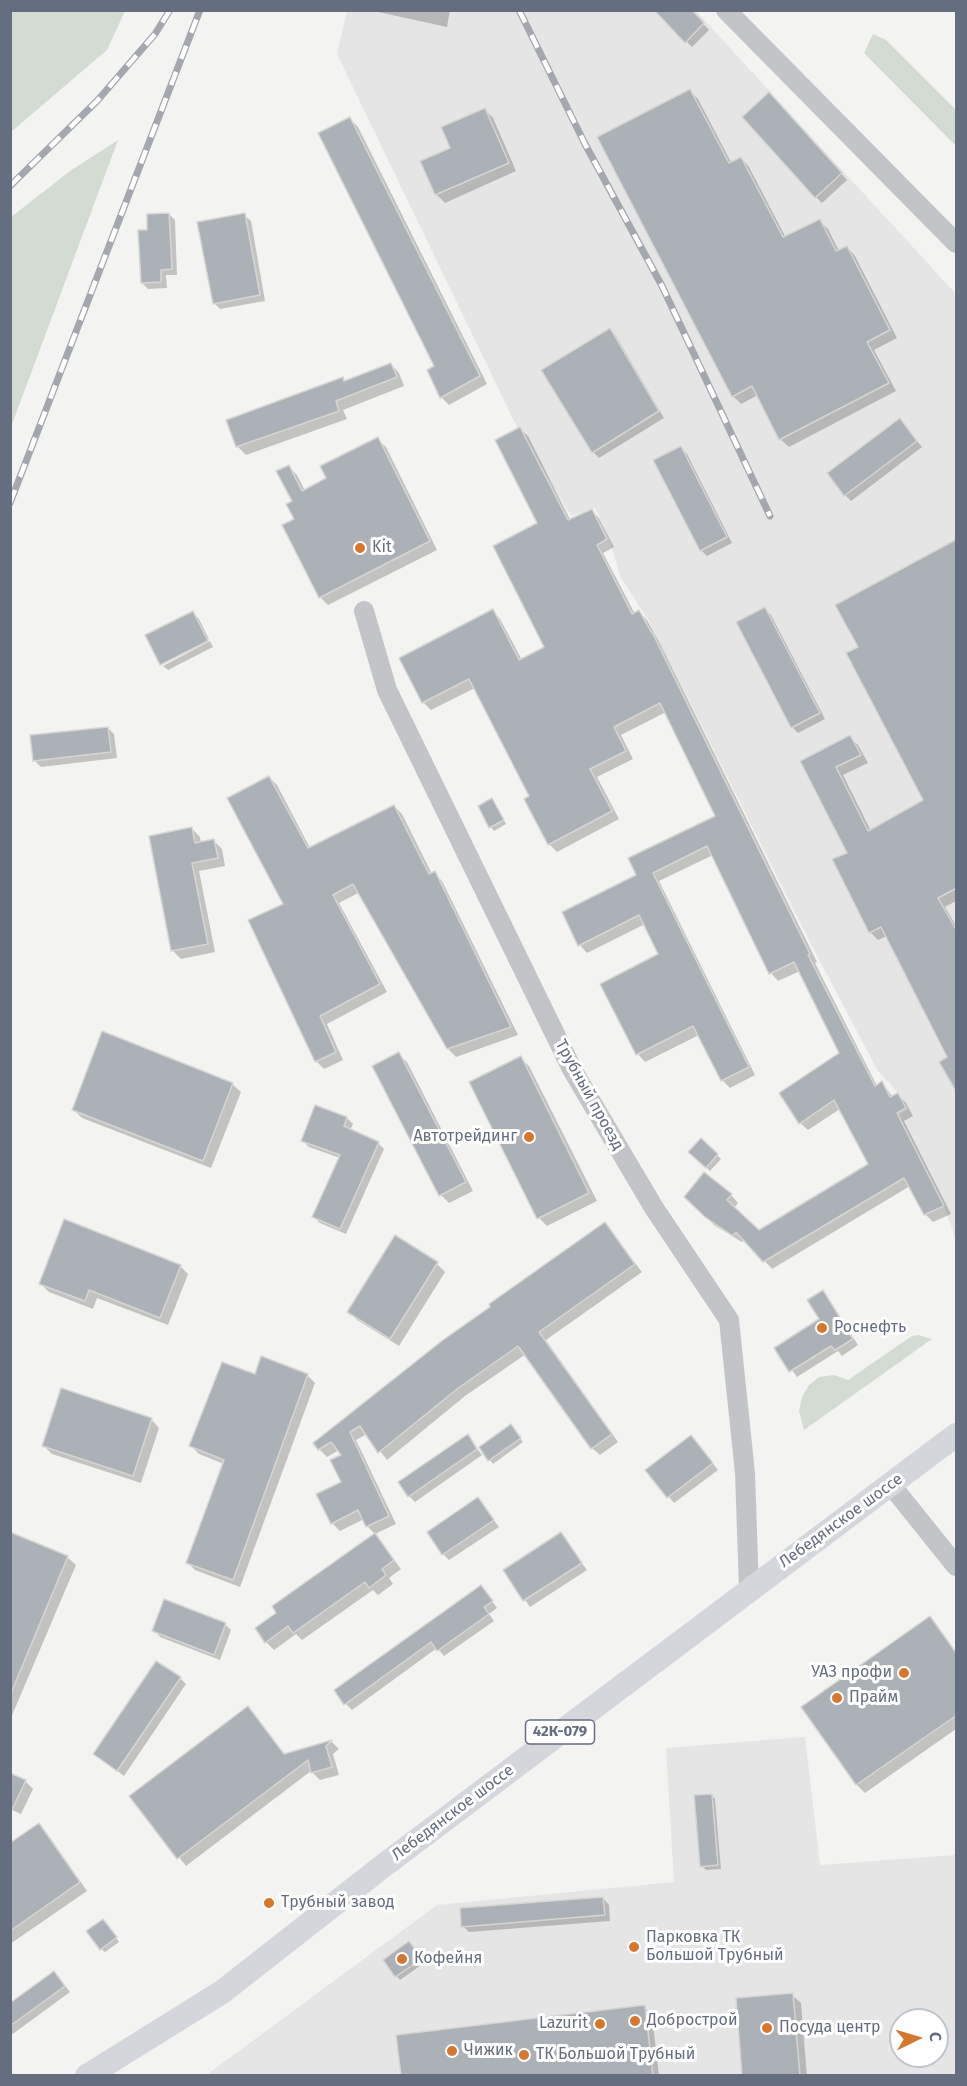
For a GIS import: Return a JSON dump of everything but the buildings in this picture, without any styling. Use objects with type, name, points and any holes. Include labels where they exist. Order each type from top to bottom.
[{"type":"main road","name":"Лебедянское шоссе","points":[[87,2076],[222,1992],[383,1866],[957,1435]]},
{"type":"street","points":[[726,10],[957,243]]},
{"type":"street","name":"Трубный проезд","points":[[364,611],[387,690],[573,1071],[654,1208],[729,1320],[745,1473],[749,1589]]},
{"type":"street","points":[[891,1485],[957,1566]]},
{"type":"shaded area","points":[[11,10],[125,11],[107,50],[11,132]]},
{"type":"shaded area","points":[[347,11],[696,11],[956,294],[956,1240],[944,1206],[898,1116],[908,1109],[894,1088],[878,1071],[813,948],[650,623],[620,576],[610,540],[595,508],[571,516],[513,419],[337,54]]},
{"type":"shaded area","points":[[873,34],[886,40],[956,110],[956,146],[864,53]]},
{"type":"shaded area","points":[[118,140],[11,427],[11,217],[70,171]]},
{"type":"shaded area","points":[[918,1335],[932,1339],[804,1430],[799,1411],[802,1397],[809,1385],[819,1377],[834,1375],[848,1380],[912,1336]]},
{"type":"shaded area","points":[[805,1737],[820,1865],[956,1855],[956,2075],[205,2076],[437,1905],[674,1882],[666,1748]]},
{"type":"railway","points":[[10,186],[97,101],[155,34],[170,10]]},
{"type":"railway","points":[[10,503],[200,10]]},
{"type":"railway","points":[[519,10],[585,144],[662,286],[770,516]]},
{"type":"place","name":"Kit","points":[[360,548]]},
{"type":"place","name":"Автотрейдинг","points":[[529,1137]]},
{"type":"place","name":"Роснефть","points":[[822,1328]]},
{"type":"place","name":"УАЗ профи","points":[[904,1673]]},
{"type":"place","name":"Прайм","points":[[837,1698]]},
{"type":"place","name":"Трубный завод","points":[[269,1903]]},
{"type":"place","name":"Парковка ТК Большой Трубный","points":[[634,1947]]},
{"type":"place","name":"Кофейня","points":[[402,1959]]},
{"type":"place","name":"Добрострой","points":[[635,2021]]},
{"type":"place","name":"Lazurit","points":[[600,2024]]},
{"type":"place","name":"Посуда центр","points":[[767,2028]]},
{"type":"place","name":"Чижик","points":[[452,2051]]},
{"type":"place","name":"ТК Большой Трубный","points":[[524,2055]]}]
